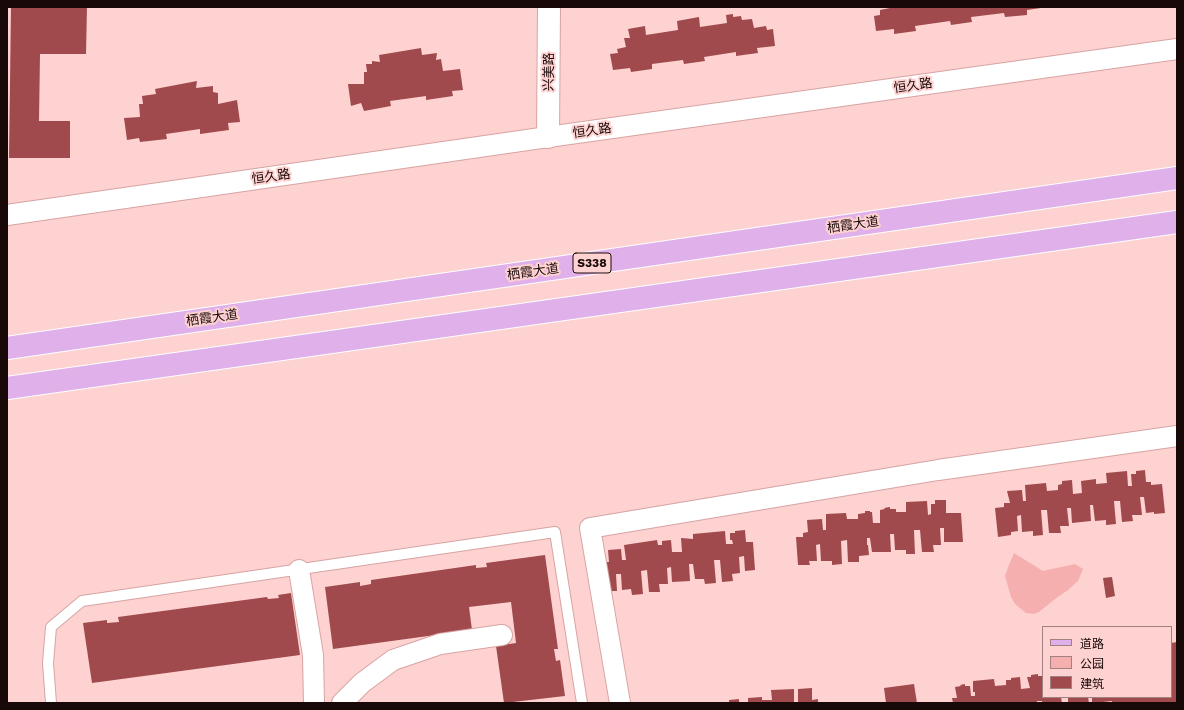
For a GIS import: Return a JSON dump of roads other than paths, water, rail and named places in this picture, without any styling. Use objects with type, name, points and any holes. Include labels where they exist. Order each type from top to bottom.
[{"type":"main road","name":"栖霞大道","points":[[7,348],[1177,178]]},
{"type":"main road","points":[[7,388],[1177,222]]},
{"type":"street","name":"兴美路","points":[[548,137],[549,7]]},
{"type":"street","name":"恒久路","points":[[7,215],[548,137],[1177,49]]},
{"type":"street","points":[[620,703],[590,528],[938,470],[1177,436]]},
{"type":"street","points":[[299,570],[313,655],[314,703]]},
{"type":"street","points":[[342,703],[362,683],[393,660],[440,644],[502,634]]},
{"type":"lane","points":[[51,703],[48,663],[51,627],[82,601],[555,532],[582,703]]}]
